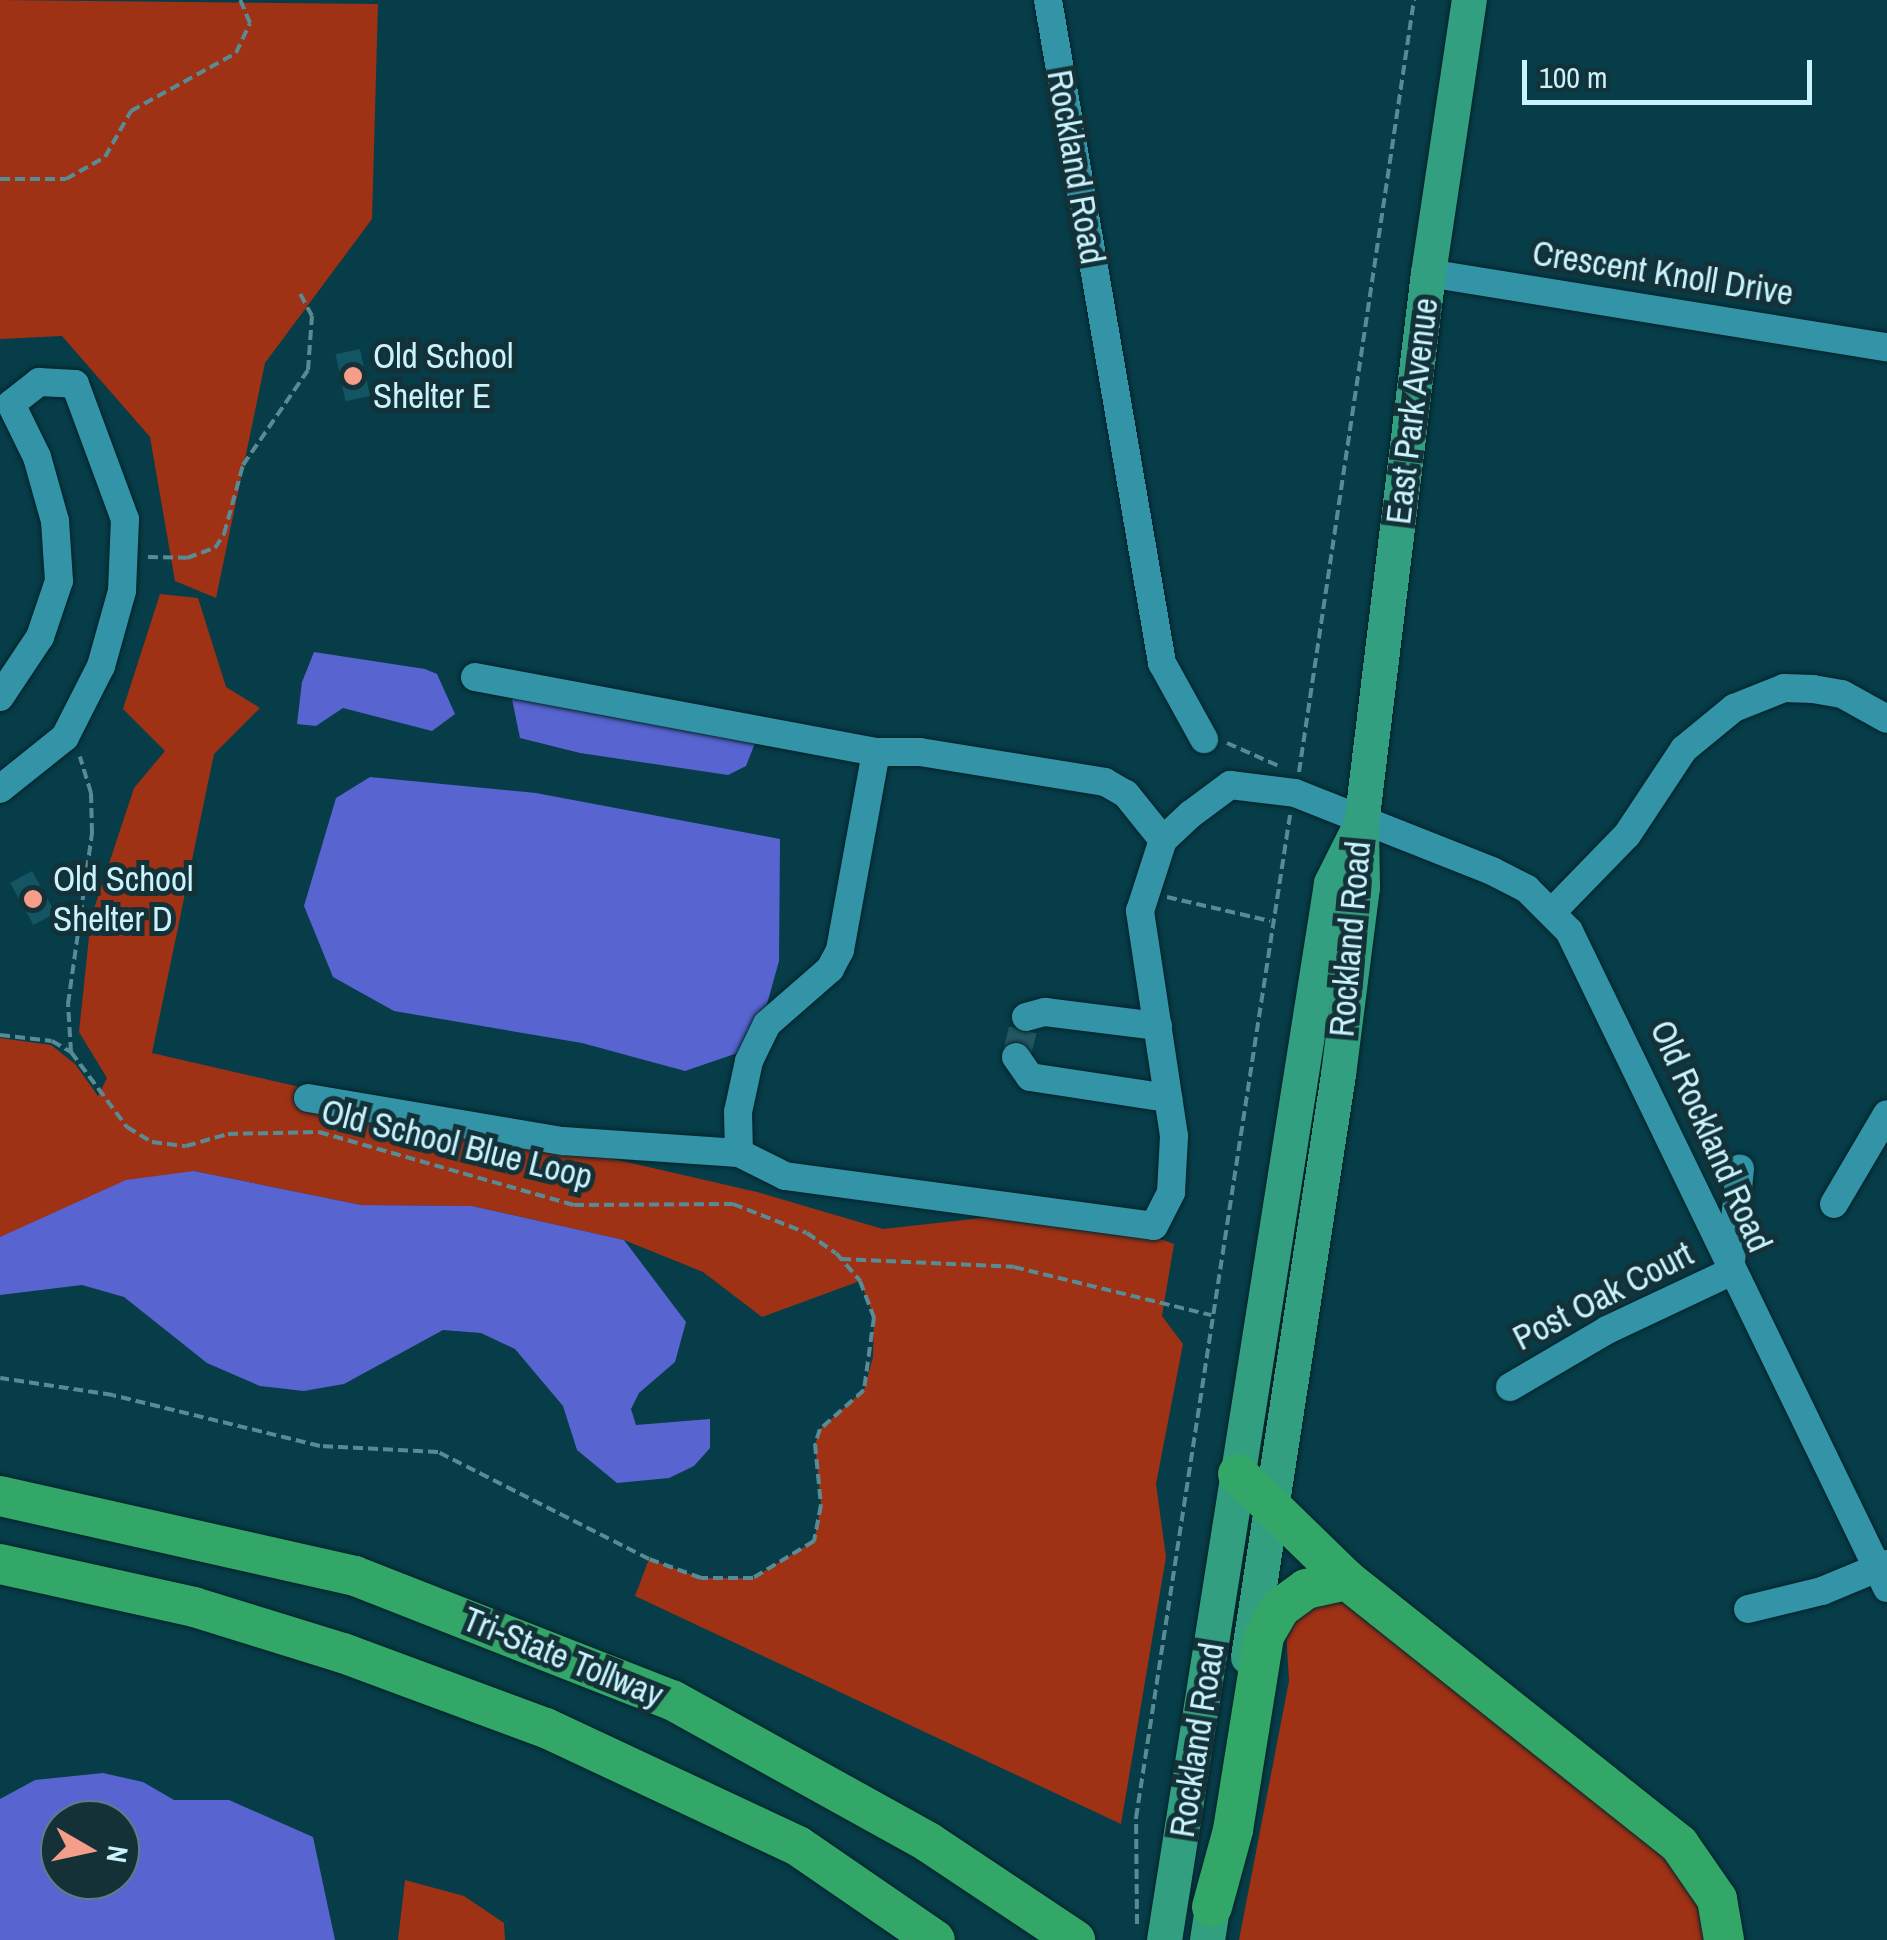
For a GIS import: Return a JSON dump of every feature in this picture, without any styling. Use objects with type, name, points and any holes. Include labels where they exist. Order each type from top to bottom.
[{"type":"highway","points":[[1238,1474],[1347,1580],[1679,1844],[1717,1898],[1724,1940]]},
{"type":"highway","name":"Tri-State Tollway","points":[[0,1496],[355,1576],[672,1700],[928,1842],[1075,1940]]},
{"type":"highway","name":"Tri-State Tollway","points":[[0,1564],[194,1607],[344,1653],[546,1728],[798,1846],[935,1940]]},
{"type":"highway","points":[[1210,1924],[1232,1830],[1264,1636],[1280,1608],[1306,1588],[1347,1580]]},
{"type":"main road","name":"East Park Avenue","points":[[1360,824],[1428,273],[1469,0]]},
{"type":"main road","name":"Rockland Road","points":[[1164,1940],[1331,882],[1360,824]]},
{"type":"main road","name":"Rockland Road","points":[[1210,1924],[1358,918],[1360,824]]},
{"type":"street","name":"Rockland Road","points":[[1048,0],[1162,663],[1204,738]]},
{"type":"street","name":"Crescent Knoll Drive","points":[[1428,273],[1887,347]]},
{"type":"street","points":[[0,698],[40,637],[59,581],[56,521],[37,457],[10,404],[38,382],[75,384],[125,519],[122,591],[101,666],[65,737],[0,789]]},
{"type":"street","points":[[308,1098],[562,1141],[739,1153],[785,1176],[1145,1228],[1154,1226],[1171,1192],[1168,1098],[1140,911],[1163,840],[1126,794],[1105,782],[920,752],[876,752],[475,676]]},
{"type":"street","points":[[1552,912],[1627,835],[1684,749],[1734,708],[1784,688],[1812,689],[1842,694],[1887,719]]},
{"type":"street","points":[[739,1153],[738,1112],[755,1048],[767,1024],[830,969],[840,950],[876,752]]},
{"type":"street","name":"Old Rockland Road","points":[[1163,840],[1230,785],[1295,793],[1360,824],[1492,870],[1527,888],[1552,912],[1616,1016],[1730,1272],[1884,1574]]},
{"type":"street","points":[[1026,1017],[1045,1012],[1158,1026]]},
{"type":"street","points":[[1016,1057],[1030,1077],[1168,1098]]},
{"type":"street","points":[[1834,1204],[1887,1114]]},
{"type":"street","points":[[1730,1272],[1740,1168]]},
{"type":"street","name":"Post Oak Court","points":[[1510,1387],[1607,1330],[1730,1272]]},
{"type":"street","points":[[1748,1609],[1884,1574]]},
{"type":"path","points":[[0,179],[66,178],[105,158],[131,112],[236,53],[250,23],[240,0]]},
{"type":"path","points":[[1204,738],[1240,745],[1298,779],[1414,0]]},
{"type":"path","points":[[123,557],[188,558],[216,548],[243,465],[308,370],[312,316],[299,292]]},
{"type":"path","points":[[65,737],[82,760],[92,833],[68,1004],[70,1052]]},
{"type":"path","points":[[1137,1940],[1136,1818],[1270,922],[1289,818]]},
{"type":"path","points":[[1156,894],[1270,922]]},
{"type":"path","points":[[0,1035],[52,1041],[70,1052]]},
{"type":"path","name":"Old School Blue Loop","points":[[0,1378],[113,1395],[320,1446],[438,1452],[649,1559],[701,1578],[752,1578],[814,1541],[822,1505],[815,1444],[820,1429],[864,1390],[874,1317],[860,1280],[841,1259],[807,1233],[733,1204],[574,1205],[319,1132],[228,1134],[186,1146],[152,1142],[127,1127],[70,1052]]},
{"type":"path","points":[[841,1259],[1014,1267],[1213,1316]]},
{"type":"shaded area","points":[[0,0],[378,4],[372,219],[265,363],[216,598],[175,581],[150,437],[62,336],[0,339]]},
{"type":"shaded area","points":[[160,594],[198,598],[226,687],[260,708],[214,754],[152,1053],[757,1192],[883,1229],[1073,1208],[1174,1244],[1162,1316],[1183,1344],[1156,1484],[1166,1557],[1121,1824],[635,1596],[649,1559],[701,1578],[753,1578],[814,1541],[821,1505],[815,1444],[820,1429],[864,1390],[873,1357],[874,1317],[860,1281],[762,1317],[703,1272],[624,1240],[472,1206],[361,1205],[194,1171],[0,1237],[0,1038],[51,1045],[75,1064],[98,1096],[107,1078],[79,1032],[91,918],[134,788],[165,751],[123,709]]},
{"type":"shaded area","points":[[314,652],[437,674],[455,714],[432,731],[343,708],[316,726],[297,724],[302,682]]},
{"type":"shaded area","points":[[534,694],[755,743],[746,766],[728,775],[580,753],[520,738],[512,699]]},
{"type":"shaded area","points":[[370,777],[536,793],[780,839],[779,961],[755,1047],[685,1071],[582,1043],[394,1011],[333,977],[304,906],[336,798]]},
{"type":"shaded area","points":[[194,1171],[361,1205],[472,1206],[624,1240],[686,1322],[675,1362],[639,1393],[631,1409],[636,1425],[710,1419],[710,1448],[694,1466],[669,1478],[617,1483],[577,1450],[563,1406],[515,1349],[481,1333],[443,1330],[344,1384],[304,1391],[260,1386],[207,1363],[124,1297],[82,1285],[0,1295],[0,1237],[126,1180]]},
{"type":"shaded area","points":[[1325,1599],[1375,1603],[1677,1852],[1718,1940],[1239,1940],[1289,1681],[1286,1630],[1302,1605]]},
{"type":"shaded area","points":[[103,1773],[143,1782],[174,1800],[229,1800],[313,1837],[335,1940],[0,1940],[0,1799],[35,1780]]},
{"type":"shaded area","points":[[405,1880],[464,1896],[504,1923],[505,1940],[398,1940]]},
{"type":"building","name":"Old School Shelter E","points":[[360,349],[370,396],[346,401],[336,354]]},
{"type":"building","name":"Old School Shelter D","points":[[32,871],[55,913],[33,925],[10,883]]},
{"type":"tunnel","points":[[1016,1057],[1026,1017]]},
{"type":"place","name":"Old School Shelter E","points":[[353,376]]},
{"type":"place","name":"Old School Shelter D","points":[[33,899]]}]
